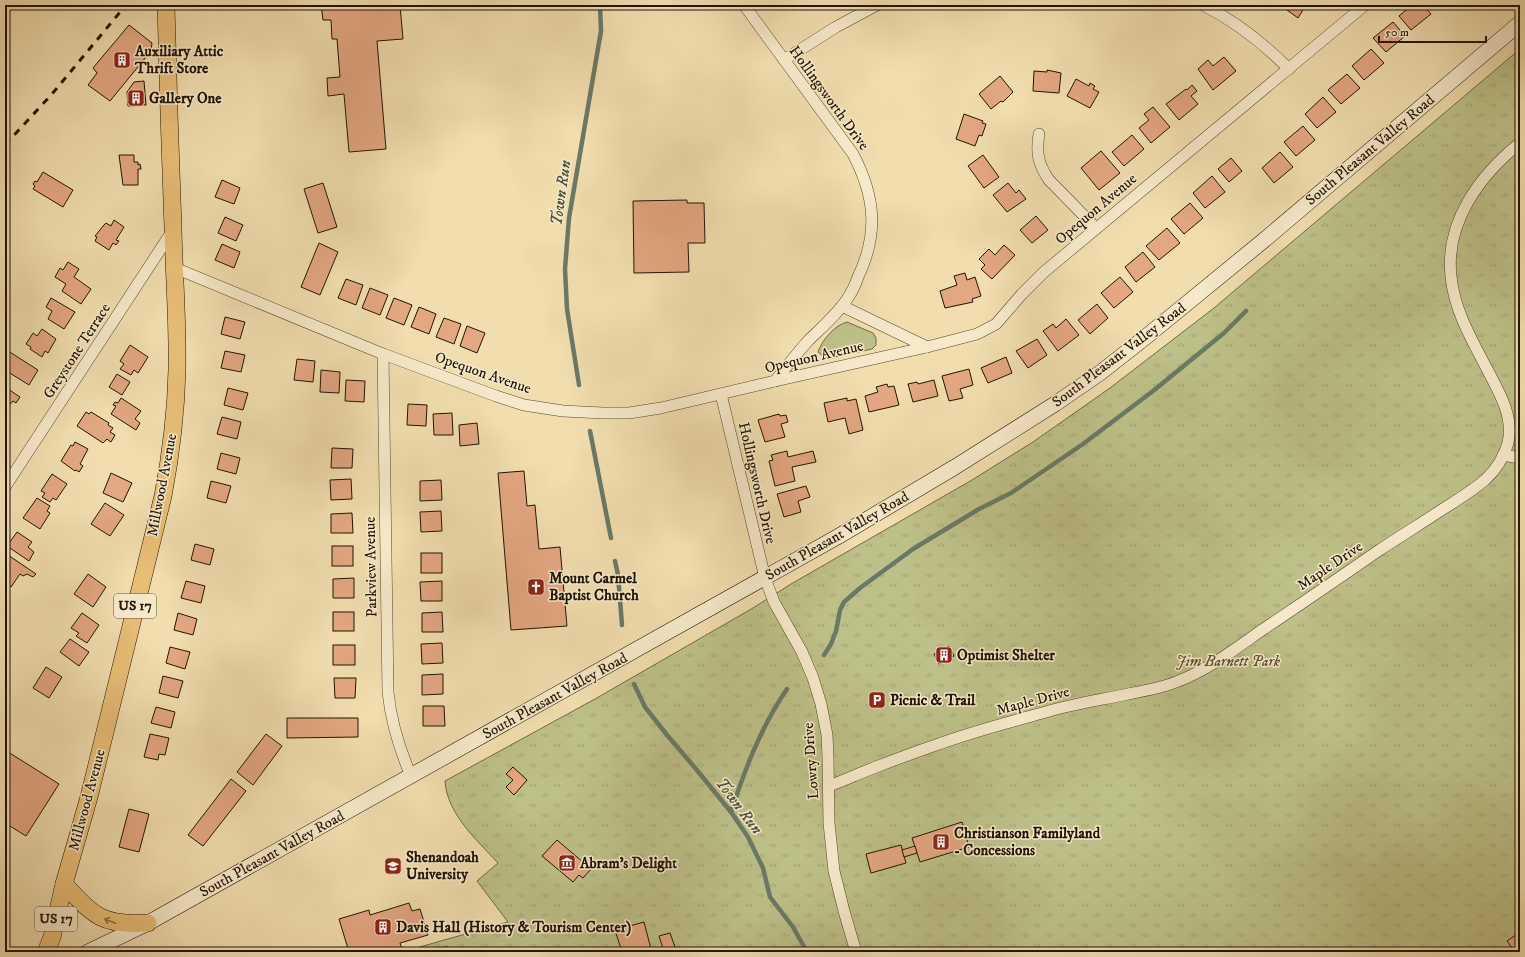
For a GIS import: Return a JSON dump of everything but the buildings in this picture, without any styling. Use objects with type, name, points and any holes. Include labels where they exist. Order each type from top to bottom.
[{"type":"main road","name":"Millwood Avenue","points":[[46,952],[52,937],[64,884],[89,797],[163,496],[170,455],[177,370],[166,5]]},
{"type":"main road","name":"South Pleasant Valley Road","points":[[88,952],[148,923],[765,578],[955,467],[1055,404],[1100,373],[1257,246],[1520,23]]},
{"type":"main road","points":[[64,884],[90,910],[107,920],[127,924],[148,923]]},
{"type":"street","name":"Hollingsworth Drive","points":[[744,5],[853,154],[865,179],[872,206],[873,221],[870,242],[864,264],[850,296],[775,381]]},
{"type":"street","points":[[784,60],[836,27],[877,5]]},
{"type":"street","points":[[1203,5],[1236,24],[1251,35],[1289,69]]},
{"type":"street","name":"Opequon Avenue","points":[[175,268],[383,354],[524,405],[564,411],[603,414],[661,408],[927,347],[978,334],[996,324],[1022,294],[1044,272],[1365,5]]},
{"type":"street","points":[[1039,134],[1037,149],[1042,171],[1096,228]]},
{"type":"street","name":"Maple Drive","points":[[829,786],[938,744],[1006,723],[1054,710],[1159,688],[1189,676],[1207,667],[1381,549],[1470,492],[1492,472],[1503,455],[1508,442],[1509,419],[1496,384],[1471,339],[1461,316],[1451,277],[1450,259],[1452,242],[1457,224],[1469,199],[1495,167],[1520,143]]},
{"type":"street","name":"Greystone Terrace","points":[[5,487],[173,230]]},
{"type":"street","points":[[842,306],[927,347]]},
{"type":"street","name":"Parkview Avenue","points":[[383,354],[388,692],[395,735],[411,776]]},
{"type":"street","name":"Hollingsworth Drive","points":[[721,394],[765,578]]},
{"type":"street","points":[[1503,455],[1520,458]]},
{"type":"street","name":"Lowry Drive","points":[[765,578],[774,602],[794,636],[813,678],[824,720],[828,758],[829,823],[834,871],[856,952]]},
{"type":"green space","name":"Jim Barnett Park","points":[[1520,49],[1520,952],[402,952],[508,922],[477,881],[498,863],[464,826],[451,804],[445,781],[595,699],[753,608],[791,584],[972,480],[1033,442],[1110,388],[1214,308]]},
{"type":"green space","points":[[847,322],[873,333],[876,338],[876,345],[872,349],[826,359],[818,352],[820,347],[838,326]]},
{"type":"shaded area","points":[[447,946],[458,952],[425,952],[438,948]]},
{"type":"waterway","name":"Town Run","points":[[579,385],[567,309],[565,269],[569,218],[601,31],[600,5]]},
{"type":"waterway","points":[[824,655],[831,644],[836,631],[840,610],[844,602],[860,588],[913,549],[979,509],[1011,493],[1083,444],[1153,391],[1224,333],[1246,311]]},
{"type":"waterway","name":"Town Run","points":[[590,431],[611,538]]},
{"type":"waterway","name":"Town Run","points":[[615,561],[618,575],[622,625]]},
{"type":"waterway","name":"Town Run","points":[[634,684],[645,707],[731,812],[748,837],[763,868],[770,897],[793,927],[807,952]]},
{"type":"waterway","points":[[731,812],[754,749],[769,718],[787,689]]},
{"type":"railway","points":[[5,145],[52,94],[126,5]]},
{"type":"place","name":"Auxiliary Attic Thrift Store","points":[[122,60]]},
{"type":"place","name":"Gallery One","points":[[136,98]]},
{"type":"place","name":"Mount Carmel Baptist Church","points":[[536,587]]},
{"type":"place","name":"Optimist Shelter","points":[[944,655]]},
{"type":"place","name":"Picnic & Trail","points":[[877,700]]},
{"type":"place","name":"Christianson Familyland - Concessions","points":[[941,842]]},
{"type":"place","name":"Abram's Delight","points":[[567,863]]},
{"type":"place","name":"Shenandoah University","points":[[393,866]]},
{"type":"place","name":"Davis Hall (History & Tourism Center)","points":[[383,927]]}]
